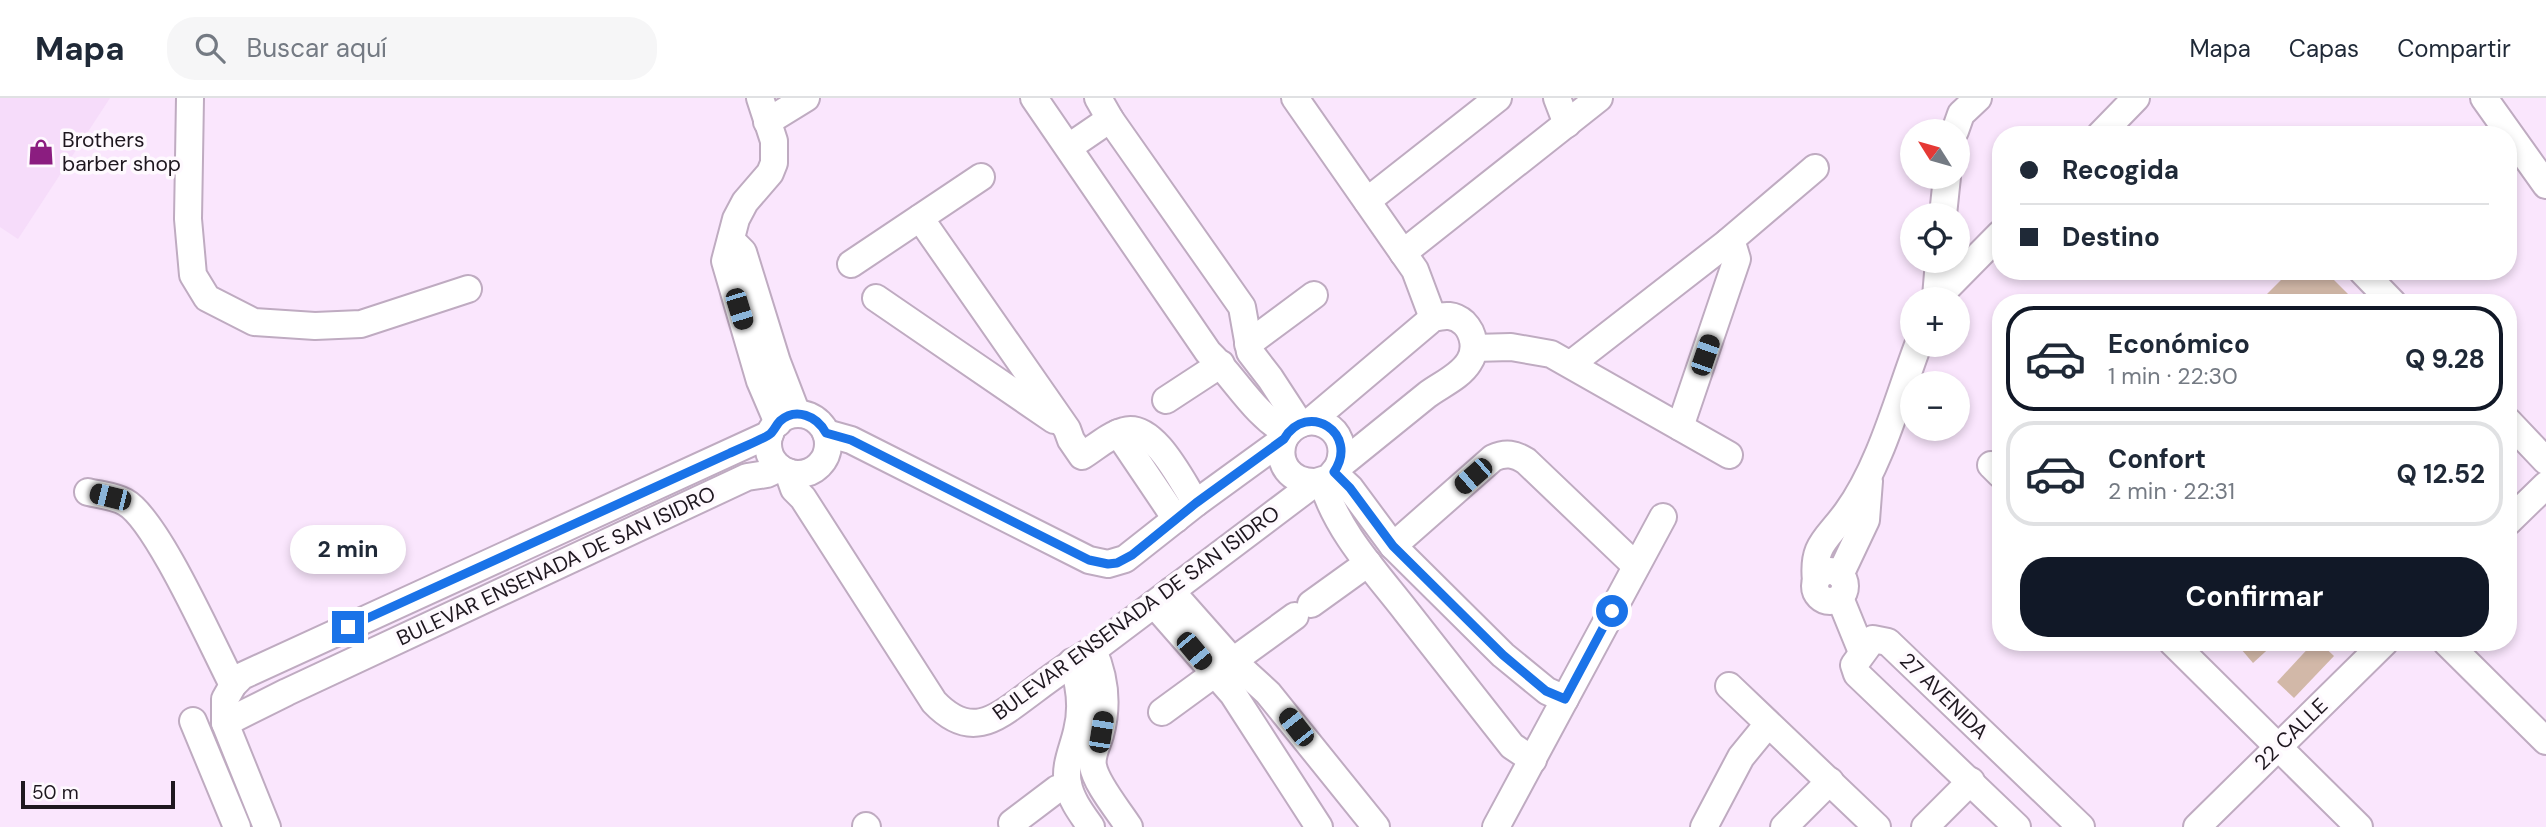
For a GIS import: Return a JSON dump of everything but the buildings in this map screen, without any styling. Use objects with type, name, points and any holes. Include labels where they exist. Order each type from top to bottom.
[{"type":"street","points":[[190,98],[188,219],[193,275],[207,298],[254,322],[315,326],[361,324],[468,289]]},
{"type":"street","points":[[782,424],[817,421],[826,433],[828,447],[817,468],[803,474],[784,470],[775,463],[769,449],[782,424],[777,362],[743,252],[731,240],[736,219],[745,202],[770,173],[774,163],[774,141],[763,110],[806,98]]},
{"type":"street","points":[[1034,98],[1208,352],[1221,364],[1250,402],[1269,422],[1295,429],[1325,424],[1339,439],[1342,453],[1328,476],[1328,499],[1345,531],[1512,746],[1532,760]]},
{"type":"street","points":[[1295,98],[1415,270],[1433,318]]},
{"type":"street","points":[[1367,201],[1498,98]]},
{"type":"street","points":[[1557,98],[1567,124]]},
{"type":"street","points":[[1403,253],[1599,98]]},
{"type":"street","points":[[1959,119],[1978,98]]},
{"type":"street","points":[[2108,126],[2136,98]]},
{"type":"street","points":[[2484,98],[2504,126]]},
{"type":"street","points":[[1069,147],[1104,108],[1242,307],[1250,352],[1270,378],[1295,429]]},
{"type":"street","points":[[2517,144],[2546,185]]},
{"type":"street","points":[[1571,364],[1728,242],[1815,168]]},
{"type":"street","points":[[851,264],[981,177]]},
{"type":"street","points":[[920,218],[1067,429],[1082,456],[1118,433],[1130,430],[1150,436],[1186,511]]},
{"type":"street","points":[[1680,427],[1737,259],[1728,242]]},
{"type":"street","points":[[1947,287],[1992,242]]},
{"type":"street","points":[[2371,280],[2384,294]]},
{"type":"street","points":[[1248,344],[1314,295]]},
{"type":"street","points":[[876,298],[1067,429]]},
{"type":"street","points":[[826,433],[851,440],[1098,563],[1108,564],[1125,559],[1295,429],[1433,318],[1446,315],[1463,322],[1473,338],[1468,359],[1511,347],[1551,354],[1729,455]]},
{"type":"street","points":[[1862,652],[1832,585],[1866,520],[1869,476],[1914,357]]},
{"type":"street","name":"BULEVAR ENSENADA DE SAN ISIDRO","points":[[225,723],[747,477],[784,470],[934,702],[950,716],[972,723],[996,718],[1328,476],[1468,359]]},
{"type":"street","points":[[1166,400],[1221,364]]},
{"type":"street","name":"BULEVAR ENSENADA DE SAN ISIDRO","points":[[233,685],[242,676],[782,424]]},
{"type":"street","points":[[1295,429],[1281,453],[1285,468],[1301,481],[1328,476],[1350,488],[1393,546],[1503,655],[1546,691],[1565,699]]},
{"type":"street","points":[[2517,430],[2546,461]]},
{"type":"street","points":[[1393,546],[1493,458],[1508,454],[1518,455],[1526,461],[1636,566]]},
{"type":"street","points":[[2517,513],[2546,485]]},
{"type":"street","points":[[88,492],[124,502],[136,510],[163,549],[233,685],[225,699],[225,723],[267,827]]},
{"type":"street","points":[[1496,827],[1662,517]]},
{"type":"street","points":[[1162,712],[1368,563]]},
{"type":"street","points":[[1162,598],[1223,667],[1268,692],[1376,827]]},
{"type":"street","name":"27 AVENIDA","points":[[2017,827],[1857,674],[1854,665],[1873,639],[1888,642],[2081,827]]},
{"type":"street","points":[[2181,651],[2359,827]]},
{"type":"street","name":"22 CALLE","points":[[2197,827],[2376,651]]},
{"type":"street","points":[[2455,651],[2546,741]]},
{"type":"street","points":[[1082,656],[1080,711],[1068,762],[1068,785],[1071,795],[1091,827]]},
{"type":"street","points":[[1082,656],[1102,674],[1104,701],[1101,732],[1093,755],[1093,767],[1129,827]]},
{"type":"street","points":[[272,662],[288,692]]},
{"type":"street","points":[[1223,667],[1233,694],[1319,827]]},
{"type":"street","points":[[1729,686],[1877,827]]},
{"type":"street","points":[[193,721],[237,827]]},
{"type":"street","points":[[1704,827],[1741,757],[1768,724]]},
{"type":"street","points":[[1784,827],[1830,781]]},
{"type":"street","points":[[1925,827],[1971,782]]},
{"type":"street","points":[[1012,823],[1057,789],[1068,785]]},
{"type":"shaded area","points":[[0,98],[110,98],[18,239],[0,227]]},
{"type":"place","name":"Brothers barber shop","points":[[41,152]]},
{"type":"route","points":[[348,627],[771,434],[783,418],[797,414],[811,417],[826,433],[851,440],[1089,560],[1108,564],[1117,563],[1132,555],[1196,503],[1284,439],[1293,428],[1305,422],[1318,422],[1331,428],[1339,439],[1341,460],[1334,472],[1350,488],[1393,546],[1503,655],[1546,691],[1565,699],[1612,611]]}]
